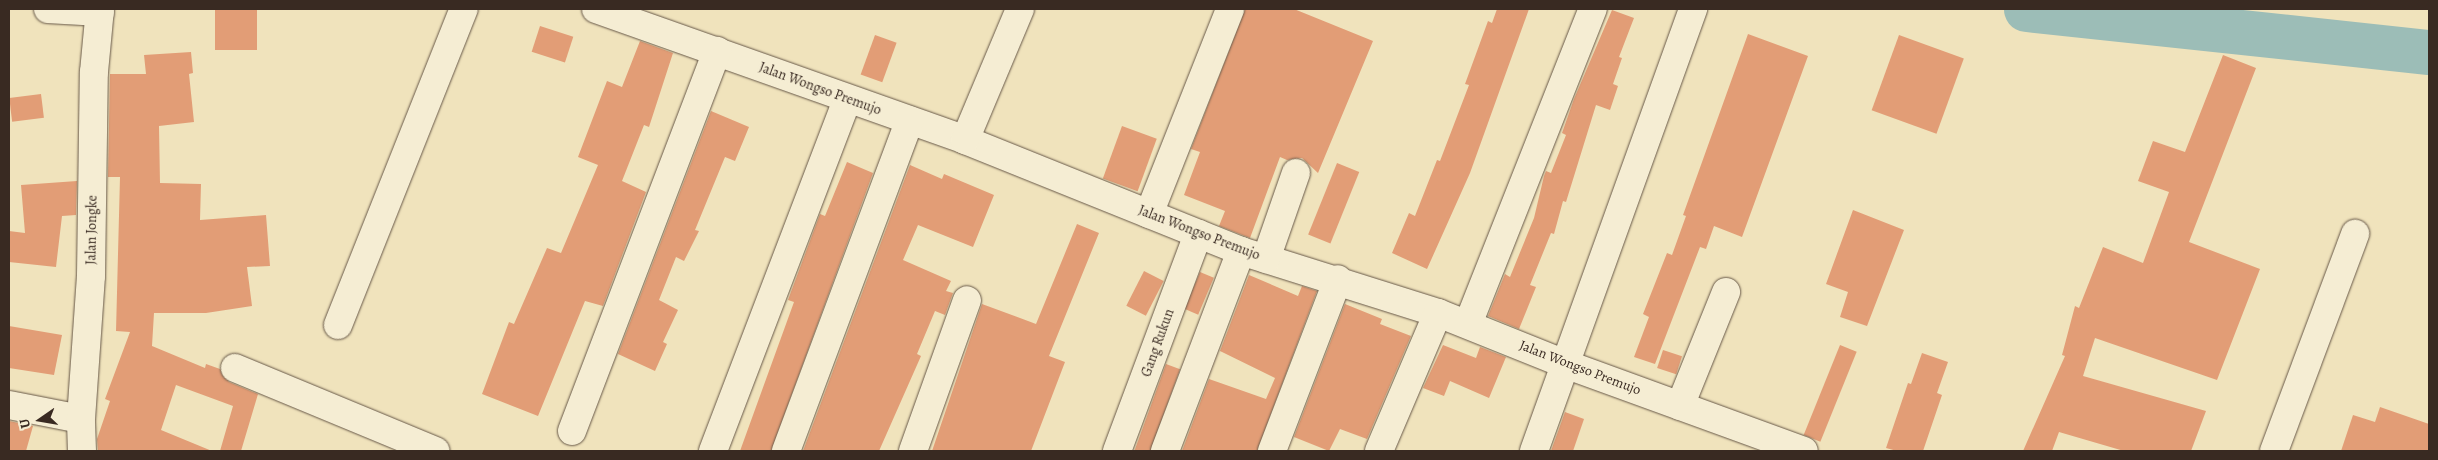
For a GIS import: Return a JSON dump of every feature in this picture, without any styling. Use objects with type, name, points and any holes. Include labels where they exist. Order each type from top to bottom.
[{"type":"street","points":[[48,9],[100,10]]},
{"type":"street","points":[[338,325],[464,9]]},
{"type":"street","name":"Jalan Wongso Premujo","points":[[596,9],[717,51],[847,100],[965,140],[1254,255],[1338,279],[1438,313],[1565,364],[1804,451]]},
{"type":"street","points":[[965,140],[1020,9]]},
{"type":"street","points":[[1149,214],[1230,9]]},
{"type":"street","points":[[1468,324],[1593,9]]},
{"type":"street","points":[[1534,451],[1692,9]]},
{"type":"street","name":"Jalan Jongke","points":[[82,451],[80,419],[91,276],[94,72],[100,10]]},
{"type":"street","points":[[572,431],[717,51]]},
{"type":"street","points":[[713,451],[847,100]]},
{"type":"street","points":[[786,451],[910,120]]},
{"type":"street","points":[[1165,451],[1254,255],[1296,173]]},
{"type":"street","name":"Gang Rukun","points":[[1117,451],[1198,234]]},
{"type":"street","points":[[2274,451],[2355,234]]},
{"type":"street","points":[[1272,451],[1338,279]]},
{"type":"street","points":[[1680,406],[1726,292]]},
{"type":"street","points":[[913,451],[967,300]]},
{"type":"street","points":[[1379,451],[1438,313]]},
{"type":"street","points":[[235,368],[435,451]]},
{"type":"street","points":[[9,405],[80,419]]},
{"type":"building","points":[[215,9],[257,9],[257,50],[215,50]]},
{"type":"building","points":[[1245,9],[1294,9],[1373,41],[1318,173],[1302,158],[1287,160],[1280,157],[1250,238],[1219,226],[1225,211],[1184,195],[1200,152],[1191,149]]},
{"type":"building","points":[[1497,9],[1529,9],[1470,173],[1427,269],[1392,253],[1409,213],[1415,216],[1437,160],[1440,161],[1469,85],[1465,84],[1488,21],[1492,23]]},
{"type":"building","points":[[1612,10],[1634,18],[1619,57],[1622,58],[1613,84],[1618,86],[1610,110],[1596,105],[1566,202],[1563,201],[1554,234],[1551,233],[1530,285],[1536,287],[1519,329],[1488,316],[1505,274],[1510,277],[1534,218],[1544,176],[1546,171],[1551,173],[1566,135],[1562,133],[1574,99]]},
{"type":"building","points":[[540,26],[573,37],[565,62],[532,52]]},
{"type":"building","points":[[1748,34],[1808,56],[1742,237],[1714,226],[1706,249],[1700,247],[1655,364],[1634,357],[1649,317],[1643,314],[1667,253],[1672,255],[1686,216],[1683,215]]},
{"type":"building","points":[[875,35],[897,43],[882,82],[861,74]]},
{"type":"building","points":[[1899,35],[1964,59],[1936,134],[1872,110]]},
{"type":"building","points":[[640,41],[673,53],[649,127],[644,125],[622,181],[646,192],[603,306],[585,301],[538,416],[482,394],[509,322],[514,324],[547,248],[561,253],[598,165],[578,157],[607,81],[622,87]]},
{"type":"building","points":[[191,52],[193,73],[189,74],[194,122],[159,126],[160,183],[201,184],[200,220],[266,215],[270,266],[247,267],[252,306],[206,313],[154,313],[152,346],[205,368],[206,364],[220,369],[229,382],[258,394],[241,451],[220,451],[233,406],[176,385],[161,430],[212,451],[98,451],[97,439],[110,401],[105,399],[130,332],[116,331],[120,177],[108,177],[110,74],[146,74],[144,55]]},
{"type":"building","points":[[2223,55],[2256,68],[2189,242],[2260,269],[2217,380],[2095,338],[2083,376],[2206,411],[2191,451],[2124,451],[2059,432],[2052,451],[2023,451],[2065,356],[2062,355],[2075,306],[2079,308],[2103,247],[2143,263],[2169,192],[2138,181],[2153,141],[2185,152]]},
{"type":"building","points":[[41,94],[44,118],[12,122],[9,98]]},
{"type":"building","points":[[711,111],[749,127],[735,161],[725,157],[695,230],[699,231],[684,261],[676,257],[659,300],[678,310],[663,342],[667,344],[655,371],[618,354]]},
{"type":"building","points":[[1122,126],[1157,139],[1138,191],[1103,179]]},
{"type":"building","points":[[847,162],[873,173],[771,451],[740,451],[794,302],[788,300],[820,214],[825,216]]},
{"type":"building","points":[[1337,163],[1359,172],[1330,243],[1308,234]]},
{"type":"building","points":[[910,165],[942,179],[944,174],[994,195],[973,247],[918,225],[903,260],[951,281],[946,291],[953,293],[945,315],[935,311],[917,354],[921,356],[879,451],[803,451]]},
{"type":"building","points":[[77,181],[76,215],[62,216],[56,267],[9,262],[9,231],[25,233],[21,185]]},
{"type":"building","points":[[1853,210],[1904,230],[1867,326],[1840,317],[1848,292],[1826,284]]},
{"type":"building","points":[[1077,224],[1099,233],[1049,356],[1065,362],[1031,451],[932,451],[982,304],[1036,324]]},
{"type":"building","points":[[1144,271],[1164,281],[1146,316],[1126,306]]},
{"type":"building","points":[[1200,272],[1214,278],[1198,315],[1184,309]]},
{"type":"building","points":[[1249,275],[1298,296],[1302,286],[1317,291],[1257,451],[1182,451],[1209,379],[1266,399],[1275,378],[1220,351]]},
{"type":"building","points":[[1345,304],[1382,319],[1380,324],[1411,336],[1367,439],[1340,429],[1329,451],[1294,437]]},
{"type":"building","points":[[9,326],[62,335],[54,375],[9,368]]},
{"type":"building","points":[[1443,345],[1476,358],[1480,347],[1506,357],[1489,398],[1450,381],[1444,396],[1423,388]]},
{"type":"building","points":[[1840,345],[1857,352],[1820,442],[1804,435]]},
{"type":"building","points":[[1663,350],[1682,356],[1676,374],[1657,368]]},
{"type":"building","points":[[1922,353],[1948,362],[1937,393],[1942,395],[1923,451],[1897,451],[1886,448],[1908,383],[1911,384]]},
{"type":"building","points":[[1166,364],[1180,369],[1150,451],[1134,451]]},
{"type":"building","points":[[2380,407],[2429,424],[2429,451],[2341,451],[2353,415],[2375,422]]},
{"type":"building","points":[[1565,412],[1584,419],[1573,451],[1551,451]]},
{"type":"building","points":[[9,421],[33,426],[26,451],[9,451]]},
{"type":"waterway","points":[[2026,9],[2429,52]]}]
